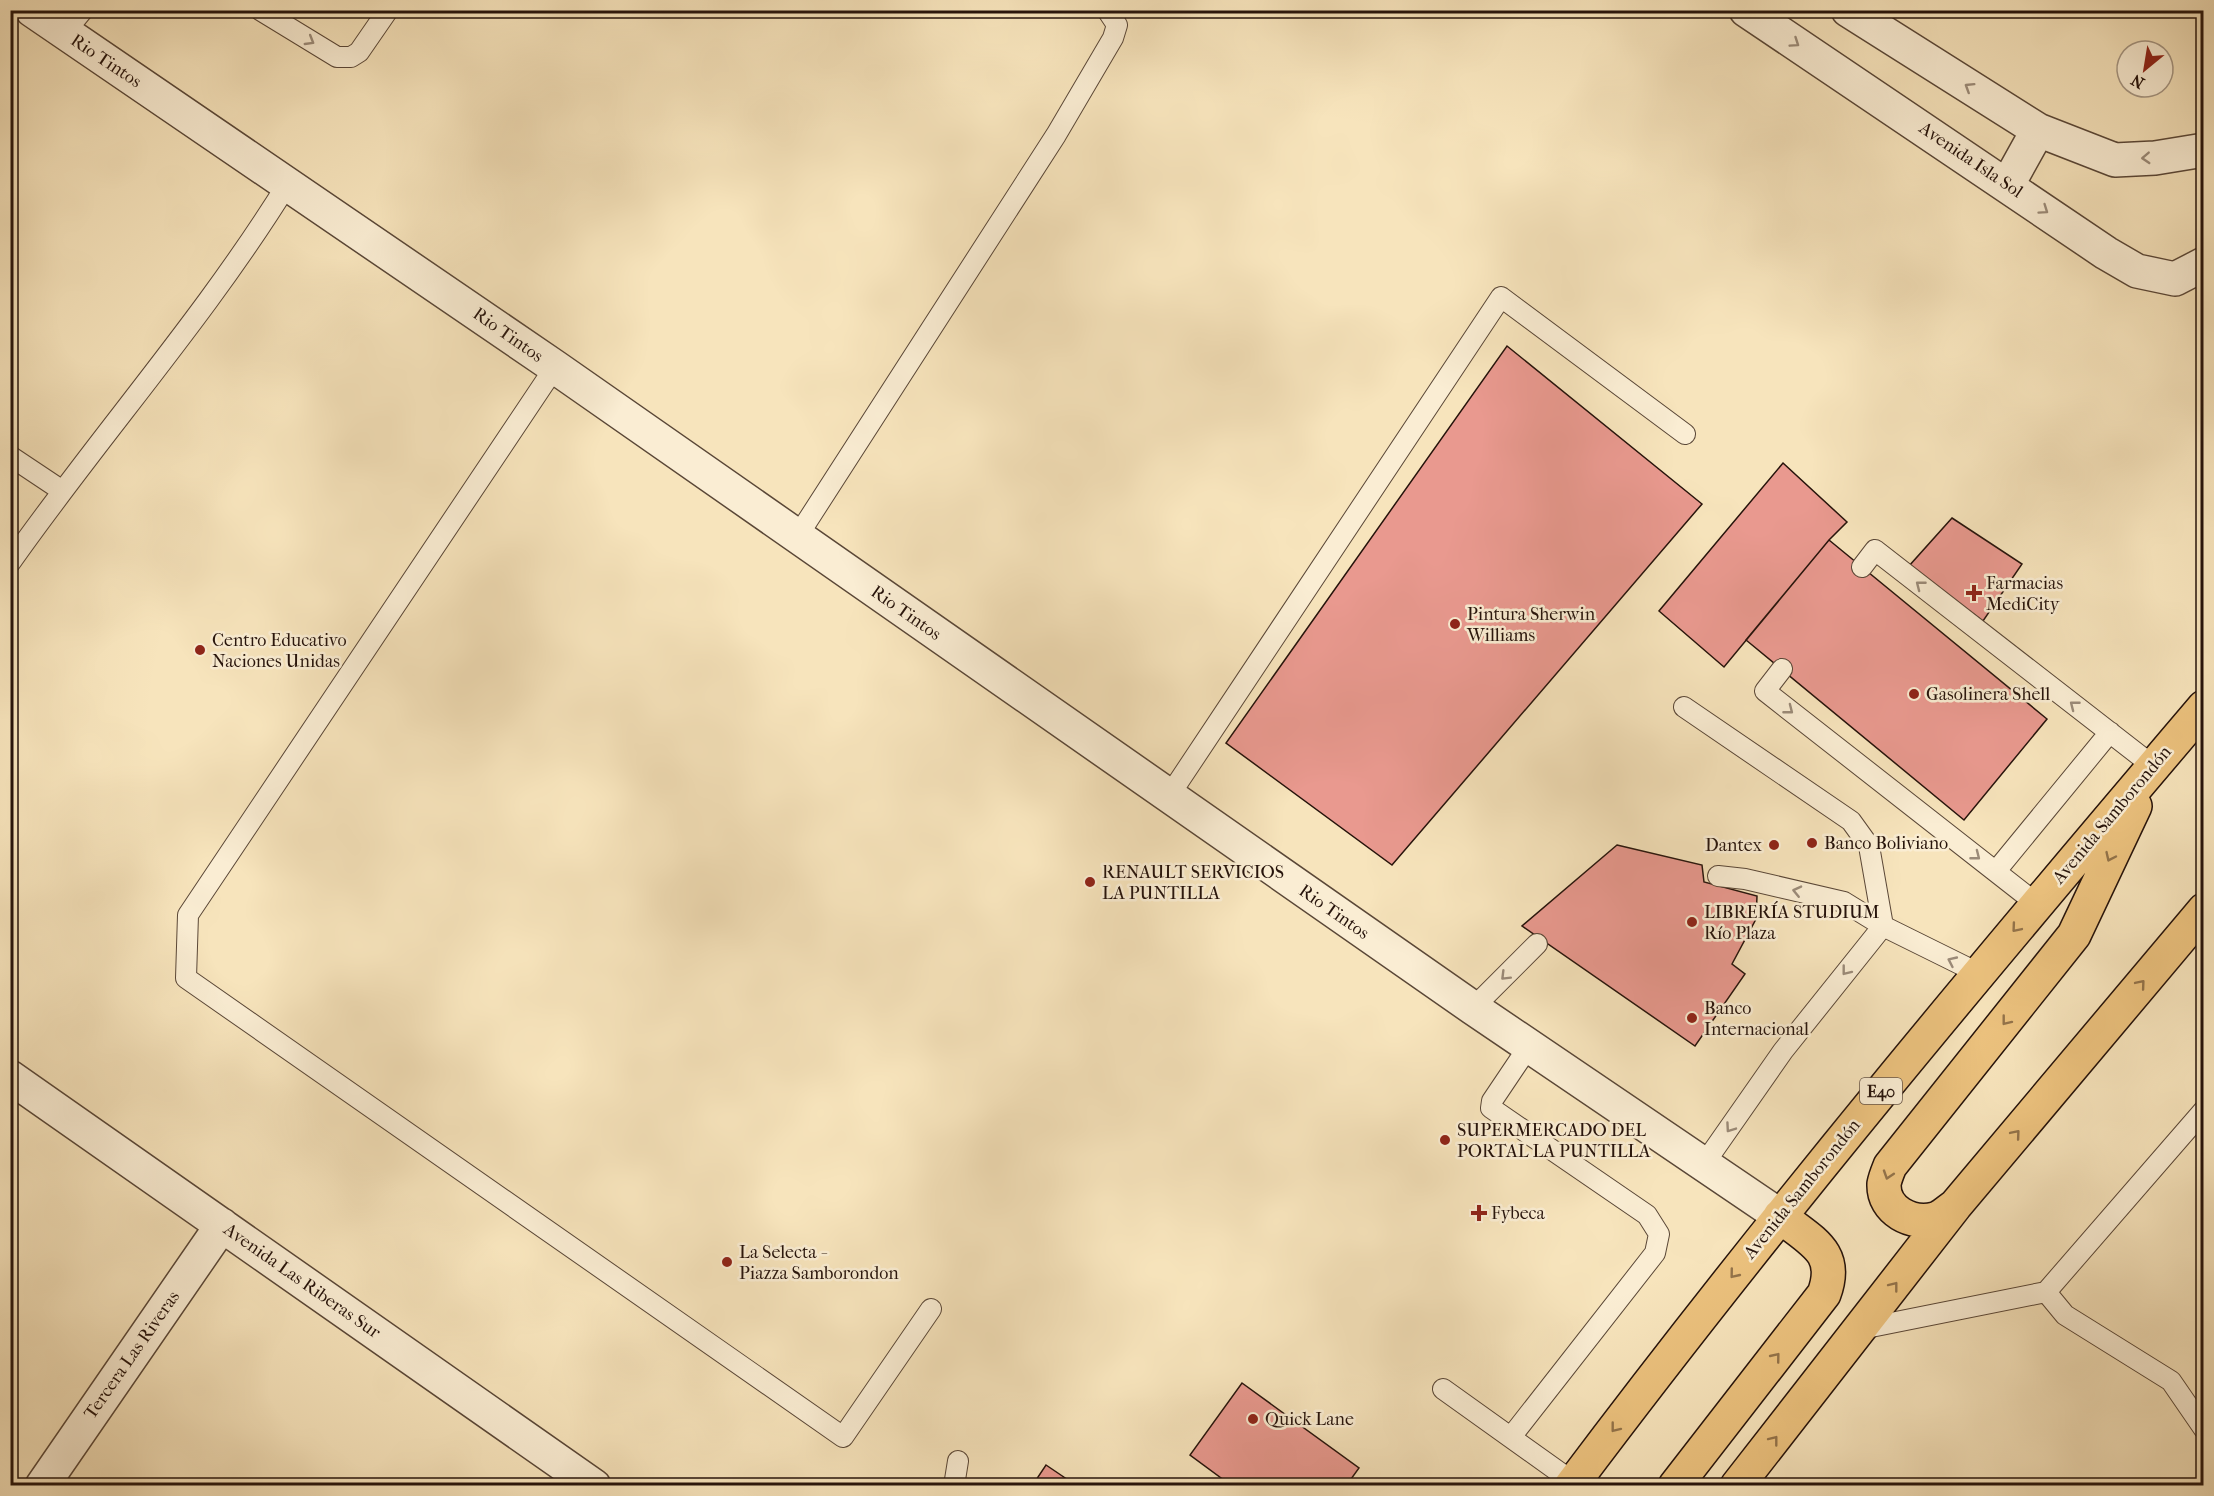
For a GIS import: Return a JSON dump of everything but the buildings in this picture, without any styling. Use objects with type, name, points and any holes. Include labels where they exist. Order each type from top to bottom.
[{"type":"highway","name":"Avenida Samborondón","points":[[1572,1484],[1780,1216],[1978,973],[2204,707]]},
{"type":"highway","points":[[1955,1206],[1937,1218],[1919,1220],[1902,1216],[1887,1203],[1884,1184],[1890,1166],[2074,935],[2153,766]]},
{"type":"highway","points":[[1737,1485],[1955,1206],[2204,910]]},
{"type":"highway","points":[[1675,1485],[1824,1294],[1830,1279],[1830,1263],[1821,1250],[1780,1216]]},
{"type":"street","name":"Rio Tintos","points":[[32,10],[73,22],[288,183],[1473,1008],[1780,1216]]},
{"type":"street","name":"Avenida Isla Sol","points":[[1746,10],[2008,184],[2106,253],[2137,271],[2175,279],[2204,264]]},
{"type":"street","points":[[1848,10],[2038,130],[2115,160],[2155,158],[2204,150]]},
{"type":"street","points":[[2008,184],[2038,130]]},
{"type":"street","name":"Avenida Las Riberas Sur","points":[[10,1077],[222,1226],[574,1480]]},
{"type":"street","name":"Tercera Las Riveras","points":[[42,1485],[222,1226]]},
{"type":"lane","points":[[260,10],[337,57],[351,57],[359,52],[388,10]]},
{"type":"lane","points":[[797,537],[1056,135],[1113,38],[1117,25],[1107,10]]},
{"type":"lane","points":[[10,563],[61,490],[246,250],[288,183]]},
{"type":"lane","points":[[1169,796],[1502,297],[1685,434]]},
{"type":"lane","points":[[555,367],[188,915],[186,978],[843,1437],[931,1309]]},
{"type":"lane","points":[[10,456],[61,490]]},
{"type":"lane","points":[[1862,567],[1875,550],[2153,766]]},
{"type":"lane","points":[[1782,669],[1765,691],[2037,904]]},
{"type":"lane","points":[[1684,707],[1851,821],[1869,846],[1883,926],[1783,1051],[1704,1164]]},
{"type":"lane","points":[[1996,871],[2110,732]]},
{"type":"lane","points":[[1718,876],[1745,879],[1844,902],[1883,926],[1978,973]]},
{"type":"lane","points":[[1473,1008],[1537,944]]},
{"type":"lane","points":[[1511,1437],[1655,1253],[1659,1234],[1647,1215],[1491,1108],[1492,1101],[1529,1046]]},
{"type":"lane","points":[[1861,1329],[2046,1292],[2204,1110]]},
{"type":"lane","points":[[2046,1292],[2065,1315],[2171,1381],[2204,1429]]},
{"type":"lane","points":[[1443,1389],[1572,1484]]},
{"type":"lane","points":[[954,1485],[958,1461]]},
{"type":"place","name":"Farmacias MediCity","points":[[1974,593]]},
{"type":"place","name":"Pintura Sherwin Williams","points":[[1455,624]]},
{"type":"place","name":"Centro Educativo Naciones Unidas","points":[[200,650]]},
{"type":"place","name":"Gasolinera Shell","points":[[1914,694]]},
{"type":"place","name":"Banco Boliviano","points":[[1812,843]]},
{"type":"place","name":"Dantex","points":[[1774,845]]},
{"type":"place","name":"RENAULT SERVICIOS LA PUNTILLA","points":[[1090,882]]},
{"type":"place","name":"LIBRERÍA STUDIUM Río Plaza","points":[[1692,922]]},
{"type":"place","name":"Banco Internacional","points":[[1692,1018]]},
{"type":"place","name":"SUPERMERCADO DEL PORTAL LA PUNTILLA","points":[[1445,1140]]},
{"type":"place","name":"Fybeca","points":[[1479,1213]]},
{"type":"place","name":"La Selecta - Piazza Samborondon","points":[[727,1262]]},
{"type":"place","name":"Quick Lane","points":[[1253,1419]]}]
